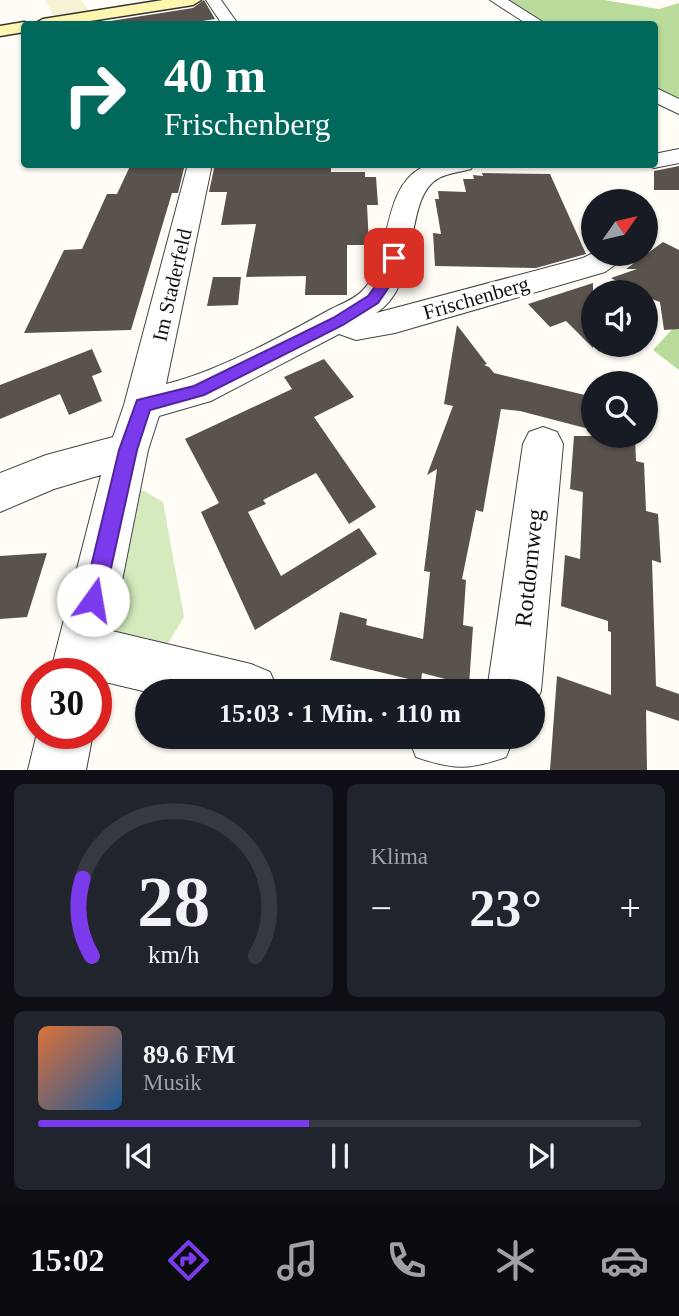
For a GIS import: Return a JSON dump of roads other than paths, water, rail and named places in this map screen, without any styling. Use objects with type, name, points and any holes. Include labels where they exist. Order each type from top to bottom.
[{"type":"street","points":[[62,21],[193,0]]},
{"type":"street","points":[[213,0],[228,21]]},
{"type":"street","points":[[497,0],[533,21]]},
{"type":"street","points":[[0,31],[21,28]]},
{"type":"street","points":[[658,95],[679,108]]},
{"type":"street","points":[[658,160],[679,156]]},
{"type":"street","name":"Im Staderfeld","points":[[80,658],[128,450],[143,405],[199,168]]},
{"type":"street","points":[[143,405],[198,391],[338,321],[373,300],[389,278],[403,218],[414,188],[429,173],[447,168]]},
{"type":"street","name":"Frischenberg","points":[[338,321],[356,328],[394,321],[590,266]]},
{"type":"street","name":"Rotdornweg","points":[[515,679],[544,444]]},
{"type":"street","points":[[0,493],[46,473],[128,450]]},
{"type":"street","points":[[112,668],[180,679]]},
{"type":"street","points":[[57,770],[62,749]]}]
